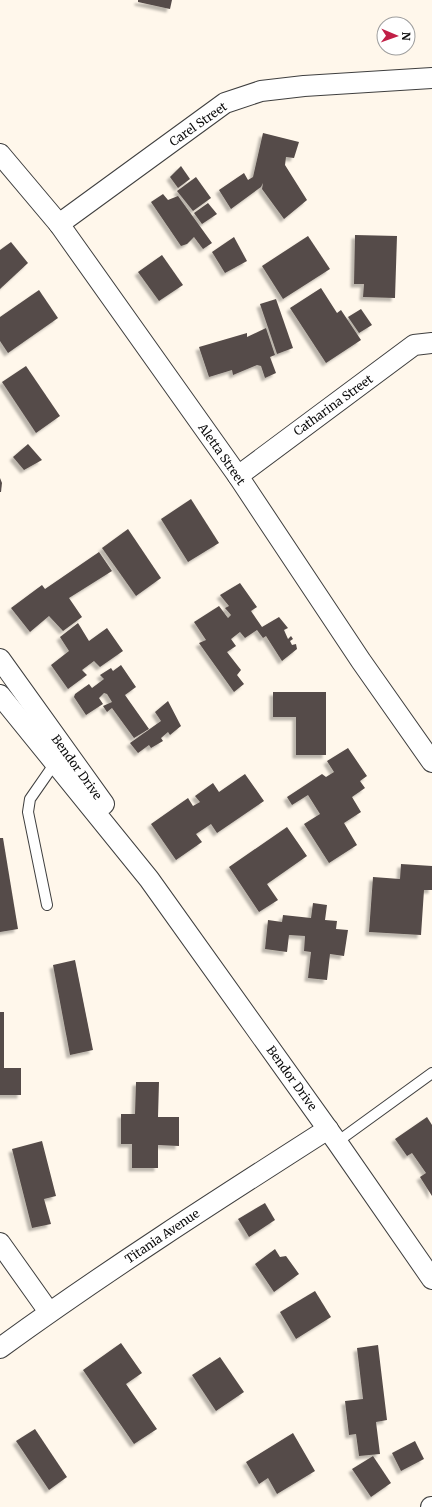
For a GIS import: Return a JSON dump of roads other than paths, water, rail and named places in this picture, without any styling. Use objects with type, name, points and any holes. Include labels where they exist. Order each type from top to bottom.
[{"type":"street","name":"Carel Street","points":[[58,224],[225,103],[261,91],[304,86],[432,78]]},
{"type":"street","name":"Aletta Street","points":[[0,154],[58,224],[238,476],[361,661],[432,762]]},
{"type":"street","name":"Catharina Street","points":[[238,476],[414,345],[432,343]]},
{"type":"street","name":"Bendor Drive","points":[[0,659],[131,843],[149,879]]},
{"type":"street","name":"Bendor Drive","points":[[0,695],[149,879],[333,1135],[432,1279]]},
{"type":"street","name":"Titania Avenue","points":[[0,1348],[49,1312],[180,1224],[333,1135]]},
{"type":"street","points":[[0,1243],[49,1312]]},
{"type":"lane","points":[[47,905],[28,812],[30,799],[55,763]]},
{"type":"lane","points":[[333,1135],[432,1073]]}]
